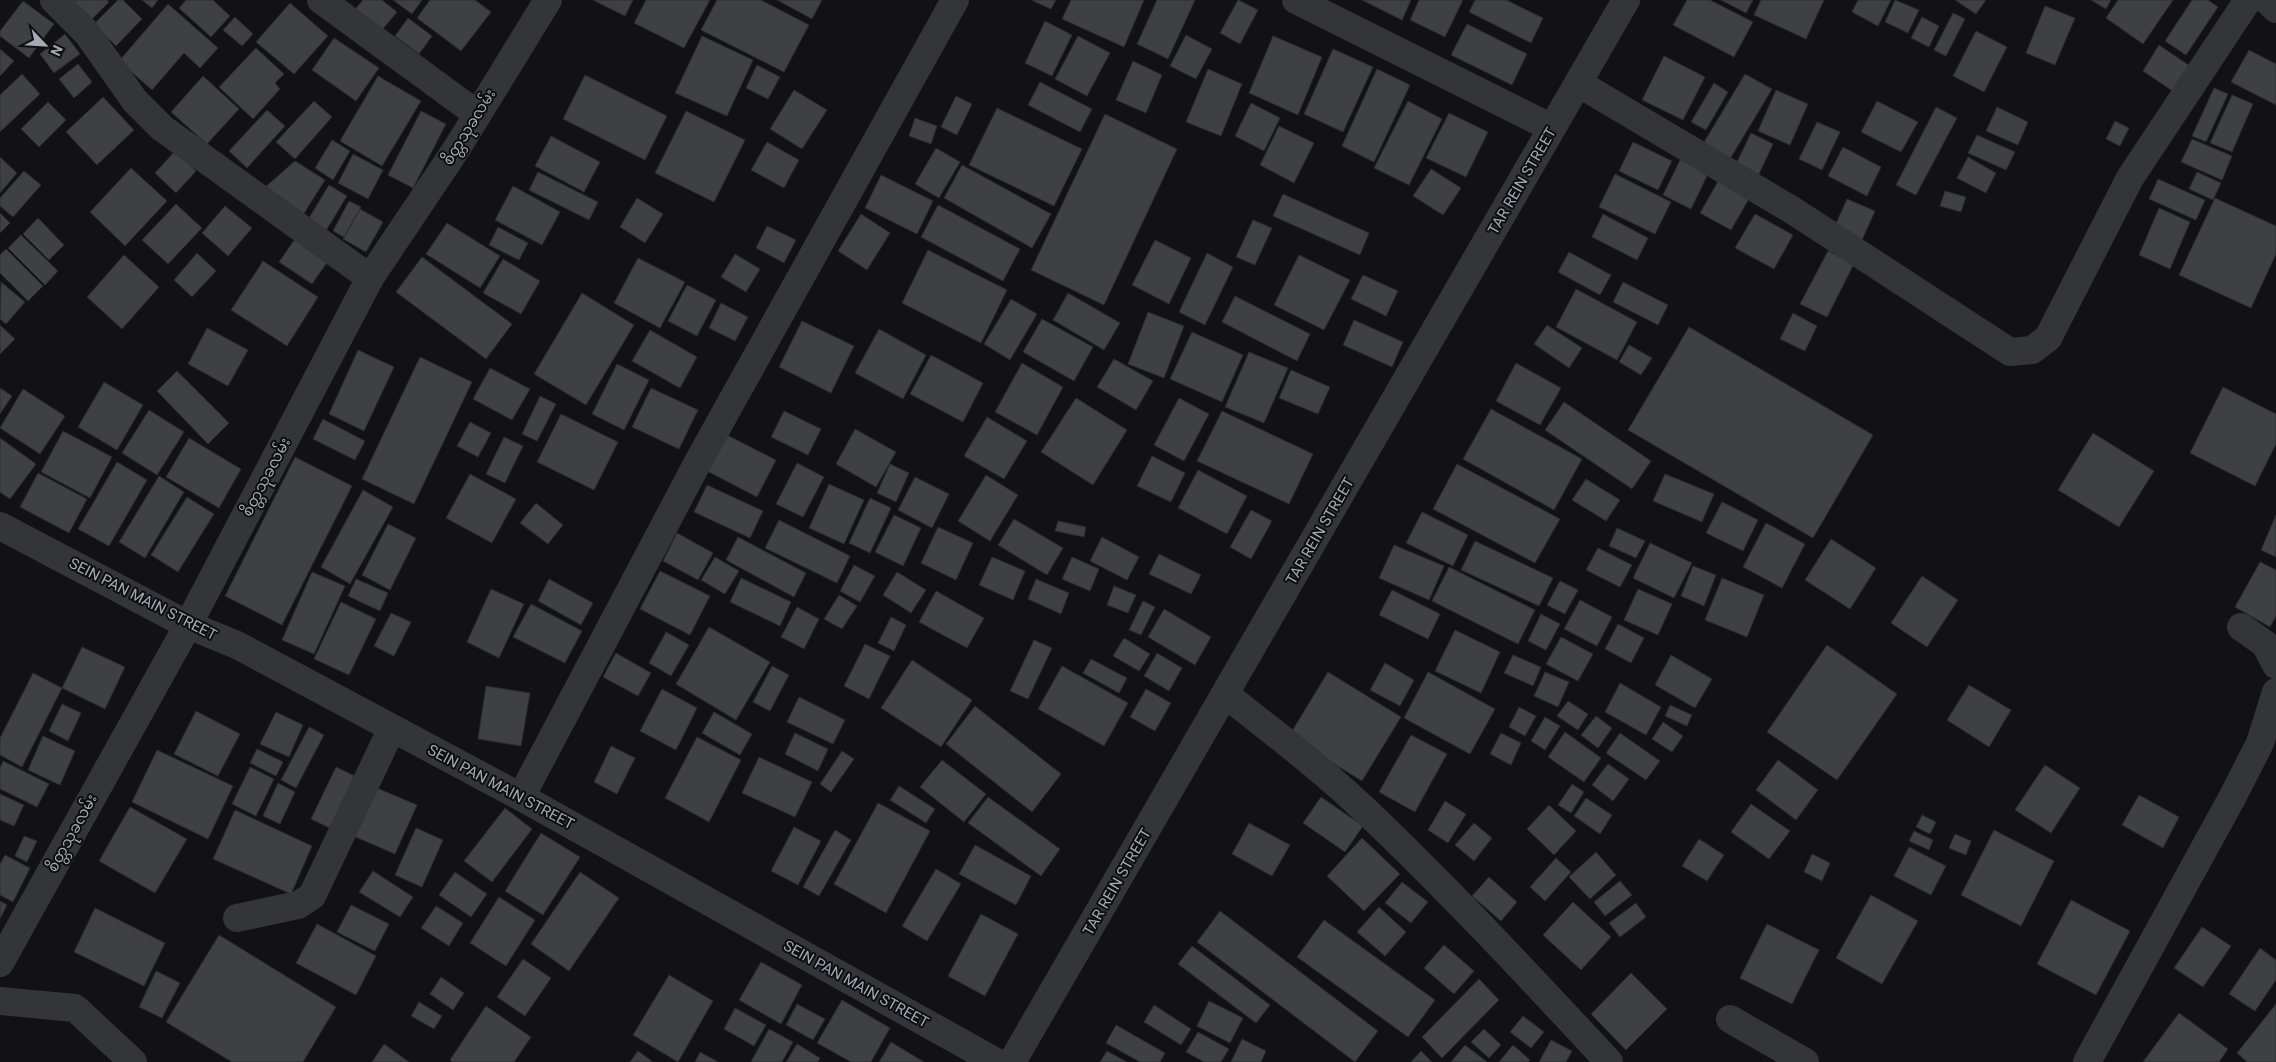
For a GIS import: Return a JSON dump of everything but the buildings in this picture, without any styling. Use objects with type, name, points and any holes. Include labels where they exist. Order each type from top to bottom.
[{"type":"street","points":[[54,0],[87,33],[135,101],[162,128],[370,278]]},
{"type":"street","points":[[321,0],[477,114]]},
{"type":"street","name":"စိတ္တသုခလမ်း","points":[[0,963],[188,625],[370,278],[457,148],[548,0]]},
{"type":"street","points":[[521,797],[699,460],[955,0]]},
{"type":"street","points":[[1296,0],[1552,128]]},
{"type":"street","name":"TAR REIN STREET","points":[[1012,1062],[1626,0]]},
{"type":"street","points":[[1578,83],[1792,210],[2010,352],[2032,350],[2048,338],[2130,178],[2248,0]]},
{"type":"street","points":[[2267,0],[2276,9]]},
{"type":"street","name":"SEIN PAN MAIN STREET","points":[[0,526],[188,625],[237,645],[521,797],[996,1062]]},
{"type":"street","points":[[2241,627],[2265,644],[2276,665]]},
{"type":"street","points":[[2087,1062],[2233,796],[2260,743],[2276,692]]},
{"type":"street","points":[[1225,694],[1296,750],[1365,810],[1542,990],[1609,1062]]},
{"type":"street","points":[[237,918],[298,905],[312,896],[392,728]]},
{"type":"street","points":[[0,1001],[75,1008],[133,1062]]},
{"type":"street","points":[[1730,1019],[1805,1062]]}]
